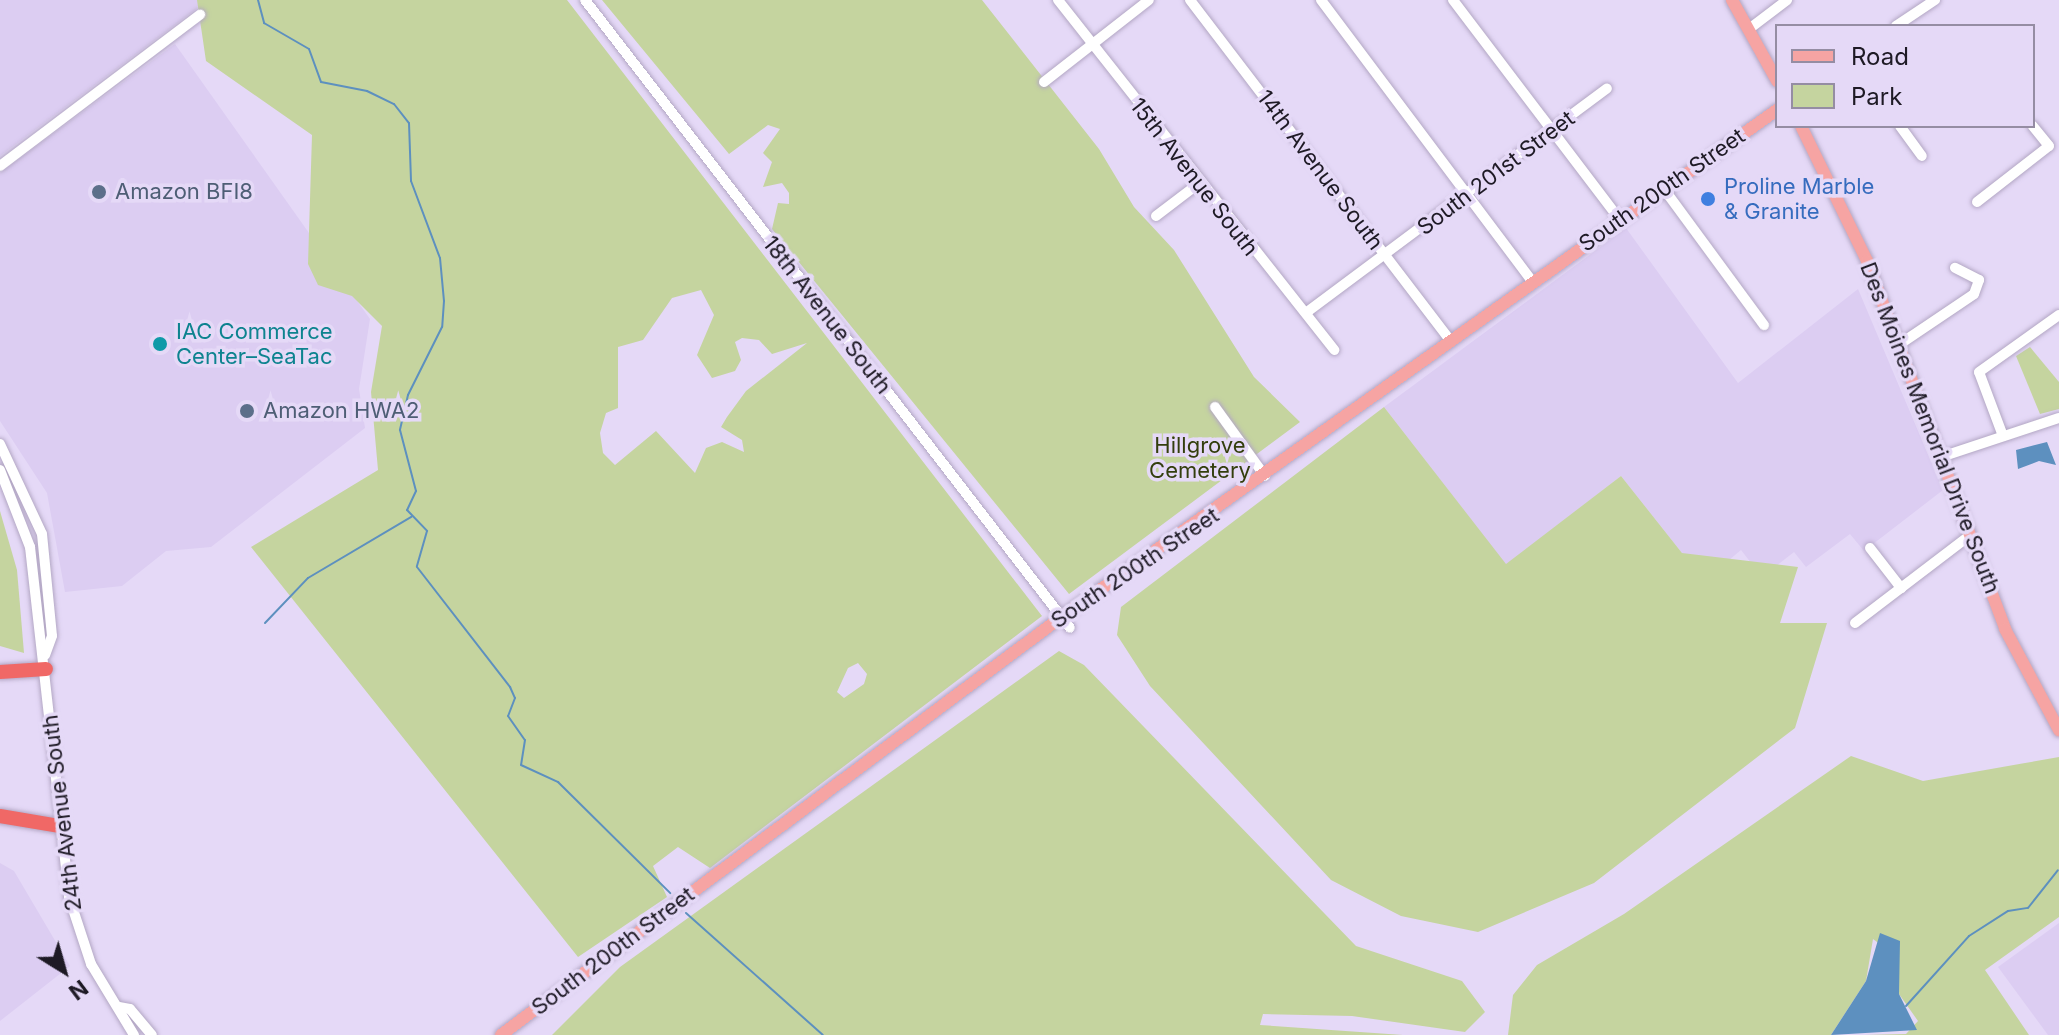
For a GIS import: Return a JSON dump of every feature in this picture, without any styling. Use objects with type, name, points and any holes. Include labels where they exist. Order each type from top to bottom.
[{"type":"highway","points":[[0,672],[46,662]]},
{"type":"highway","points":[[0,816],[60,826]]},
{"type":"main road","points":[[1732,0],[1775,77]]},
{"type":"main road","name":"South 200th Street","points":[[501,1035],[1449,339],[1775,111]]},
{"type":"main road","name":"Des Moines Memorial Drive South","points":[[1802,128],[1900,344],[2005,629],[2059,730]]},
{"type":"street","name":"18th Avenue South","points":[[585,0],[1065,623]]},
{"type":"street","name":"15th Avenue South","points":[[1058,0],[1198,184],[1307,312],[1334,350]]},
{"type":"street","points":[[1044,82],[1149,0]]},
{"type":"street","name":"14th Avenue South","points":[[1190,0],[1449,339]]},
{"type":"street","points":[[1321,0],[1532,281]]},
{"type":"street","points":[[1453,0],[1620,220]]},
{"type":"street","points":[[1749,29],[1787,0]]},
{"type":"street","points":[[1903,24],[1935,0]]},
{"type":"street","points":[[0,166],[200,15]]},
{"type":"street","name":"South 201st Street","points":[[1307,312],[1386,257],[1607,88]]},
{"type":"street","points":[[1901,128],[1922,156]]},
{"type":"street","points":[[1977,202],[2049,146],[2035,128]]},
{"type":"street","points":[[1156,216],[1198,184]]},
{"type":"street","points":[[1664,189],[1764,325]]},
{"type":"street","points":[[1900,344],[1974,294],[1979,280],[1955,268]]},
{"type":"street","points":[[2003,436],[1979,372],[2059,315]]},
{"type":"street","points":[[1215,407],[1265,476]]},
{"type":"street","points":[[1941,457],[2059,418]]},
{"type":"street","name":"24th Avenue South","points":[[0,444],[42,534],[52,636],[46,662]]},
{"type":"street","name":"24th Avenue South","points":[[0,470],[30,547],[46,662],[60,826],[80,939],[134,1035]]},
{"type":"street","points":[[1855,623],[1969,536]]},
{"type":"street","points":[[1870,548],[1901,588]]},
{"type":"street","points":[[119,1007],[130,1009],[152,1035]]},
{"type":"shaded area","points":[[0,0],[208,0],[0,156]]},
{"type":"shaded area","points":[[175,44],[370,319],[359,389],[365,428],[211,547],[166,551],[122,586],[65,592],[47,493],[0,421],[0,173]]},
{"type":"shaded area","points":[[1626,228],[1738,383],[1858,289],[1943,490],[1864,551],[1850,534],[1806,567],[1794,552],[1762,577],[1741,550],[1723,565],[1682,553],[1621,476],[1506,565],[1384,407]]},
{"type":"shaded area","points":[[0,863],[14,871],[70,966],[0,1021]]},
{"type":"shaded area","points":[[2059,923],[2059,1035],[2048,1035],[1998,967]]},
{"type":"green space","points":[[197,0],[567,0],[1042,616],[710,868],[678,847],[653,866],[667,897],[578,957],[251,547],[378,470],[371,392],[382,326],[352,296],[318,285],[308,264],[312,135],[206,61]],"holes":[[[701,290],[714,315],[697,355],[712,378],[735,371],[741,360],[735,342],[742,338],[759,340],[772,354],[807,343],[746,391],[721,427],[742,440],[744,452],[722,442],[706,448],[695,473],[656,431],[615,465],[603,453],[600,433],[606,413],[618,408],[618,347],[643,340],[672,298]],[[858,663],[867,674],[864,684],[844,698],[837,692],[848,668]]]},
{"type":"green space","name":"Hillgrove Cemetery","points":[[602,0],[982,0],[1099,149],[1134,207],[1174,250],[1254,377],[1300,422],[1069,594],[772,229],[778,203],[789,204],[789,193],[782,183],[763,187],[772,162],[763,153],[780,129],[768,125],[729,154]]},
{"type":"green space","points":[[2030,347],[2059,382],[2059,409],[2040,414],[2016,356]]},
{"type":"green space","points":[[1384,407],[1506,564],[1621,476],[1682,553],[1798,567],[1780,623],[1827,623],[1795,728],[1594,883],[1478,932],[1401,916],[1331,880],[1150,686],[1117,635],[1121,607]]},
{"type":"green space","points":[[0,511],[17,570],[24,653],[0,646]]},
{"type":"green space","points":[[1059,651],[1084,665],[1356,946],[1462,981],[1485,1012],[1465,1032],[1352,1016],[1263,1014],[1260,1025],[1403,1035],[552,1035],[620,967]]},
{"type":"green space","points":[[1851,756],[1923,781],[2059,757],[2059,917],[1985,970],[2029,1035],[1864,1035],[1906,1034],[1918,1021],[1899,994],[1897,957],[1873,939],[1866,981],[1831,1035],[1508,1035],[1513,995],[1537,965],[1624,914]]},
{"type":"water","points":[[2047,442],[2056,465],[2039,461],[2018,469],[2016,450]]},
{"type":"water","points":[[1880,933],[1900,941],[1899,994],[1917,1030],[1831,1035],[1866,981]]},
{"type":"waterway","points":[[258,0],[264,23],[309,49],[321,82],[367,91],[394,104],[409,123],[411,181],[440,258],[444,301],[442,327],[408,395],[400,430],[416,491],[407,510],[427,531],[417,567],[510,687],[515,698],[508,716],[525,740],[521,765],[558,782],[670,893]]},
{"type":"waterway","points":[[265,623],[308,578],[411,517]]},
{"type":"waterway","points":[[1906,1006],[1969,936],[2008,911],[2028,908],[2058,870]]},
{"type":"waterway","points":[[686,913],[823,1035]]},
{"type":"place","name":"Amazon BFI8","points":[[99,192]]},
{"type":"place","name":"Proline Marble & Granite","points":[[1708,199]]},
{"type":"place","name":"IAC Commerce Center–SeaTac","points":[[160,344]]},
{"type":"place","name":"Amazon HWA2","points":[[247,411]]}]
